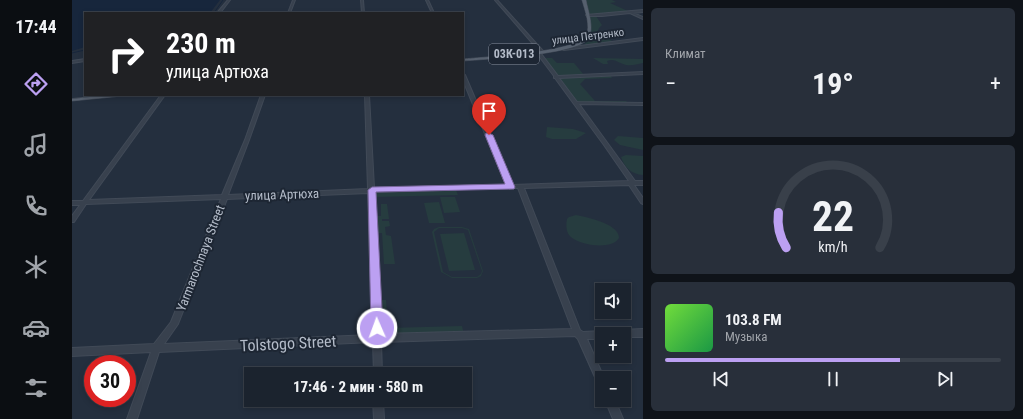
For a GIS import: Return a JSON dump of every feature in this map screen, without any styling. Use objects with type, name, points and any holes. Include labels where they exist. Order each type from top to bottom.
[{"type":"main road","points":[[577,45],[584,42],[588,36],[587,15],[584,0]]},
{"type":"main road","name":"03К-013","points":[[564,49],[577,45]]},
{"type":"main road","name":"улица Петренко","points":[[464,60],[564,49]]},
{"type":"main road","points":[[72,100],[112,96]]},
{"type":"street","points":[[219,12],[229,0]]},
{"type":"street","points":[[290,12],[294,0]]},
{"type":"street","points":[[362,0],[363,12]]},
{"type":"street","points":[[427,0],[433,12]]},
{"type":"street","points":[[496,0],[540,52],[555,77],[576,103],[643,202]]},
{"type":"street","points":[[587,15],[602,16],[643,11]]},
{"type":"street","points":[[630,13],[643,18]]},
{"type":"street","name":"улица Петренко","points":[[564,49],[643,39]]},
{"type":"street","points":[[577,45],[587,47]]},
{"type":"street","points":[[72,62],[84,60]]},
{"type":"street","points":[[555,77],[638,75],[643,73]]},
{"type":"street","points":[[464,77],[510,187]]},
{"type":"street","points":[[72,220],[162,96]]},
{"type":"street","name":"Yarmarochnaya Street","points":[[132,419],[156,349],[174,324],[263,96]]},
{"type":"street","points":[[367,96],[372,190],[378,367]]},
{"type":"street","points":[[576,103],[643,104]]},
{"type":"street","name":"улица Артюха","points":[[72,203],[372,190],[643,183]]},
{"type":"street","points":[[520,186],[579,334],[596,371]]},
{"type":"street","points":[[631,334],[643,333]]},
{"type":"street","name":"Tolstogo Street","points":[[72,352],[377,338],[595,335]]},
{"type":"street","points":[[378,407],[379,419]]},
{"type":"street","points":[[613,407],[618,419]]},
{"type":"green space","points":[[586,0],[612,0],[616,2],[610,3],[630,12],[589,15]]},
{"type":"green space","points":[[589,15],[596,16],[602,25],[597,33],[616,43],[589,46],[584,45],[591,37]]},
{"type":"green space","points":[[544,58],[552,58],[557,63],[574,63],[584,75],[556,76]]},
{"type":"green space","points":[[593,58],[643,59],[643,63],[628,65],[612,60],[607,61],[608,64],[603,64]]},
{"type":"green space","points":[[610,75],[612,78],[585,79],[580,84],[595,101],[626,101],[628,103],[578,102],[574,100],[557,77]]},
{"type":"green space","points":[[547,127],[573,129],[586,133],[576,139],[552,139],[546,137]]},
{"type":"green space","points":[[618,136],[643,138],[643,150],[620,145],[614,140]]},
{"type":"green space","points":[[626,155],[643,156],[643,175],[632,172],[624,164],[621,157]]},
{"type":"green space","points":[[456,190],[458,195],[374,197],[374,191]]},
{"type":"green space","points":[[440,197],[455,197],[460,212],[444,213]]},
{"type":"green space","points":[[439,202],[445,223],[429,223],[424,203]]},
{"type":"green space","points":[[381,204],[387,204],[389,219],[382,219],[382,221],[389,221],[390,226],[385,227],[386,235],[391,236],[395,264],[384,264],[382,233],[375,233],[374,216],[381,216]]},
{"type":"green space","points":[[576,215],[594,219],[608,225],[618,233],[619,238],[615,242],[602,245],[586,244],[573,239],[567,232],[567,219]]},
{"type":"green space","points":[[439,227],[462,227],[469,229],[483,271],[481,276],[477,278],[452,278],[441,272],[432,232],[434,229]],"holes":[[[439,228],[462,228],[468,230],[482,271],[477,277],[452,277],[443,272],[434,232]]]},
{"type":"green space","points":[[464,233],[475,270],[449,271],[440,234]]},
{"type":"green space","points":[[378,300],[386,300],[388,328],[462,326],[464,334],[380,336]]},
{"type":"water","points":[[72,0],[220,0],[211,12],[84,12],[84,47],[72,51]]},
{"type":"waterway","points":[[215,12],[223,0]]},
{"type":"waterway","points":[[72,53],[84,50]]},
{"type":"route","points":[[377,328],[372,190],[510,187],[489,135]]}]
